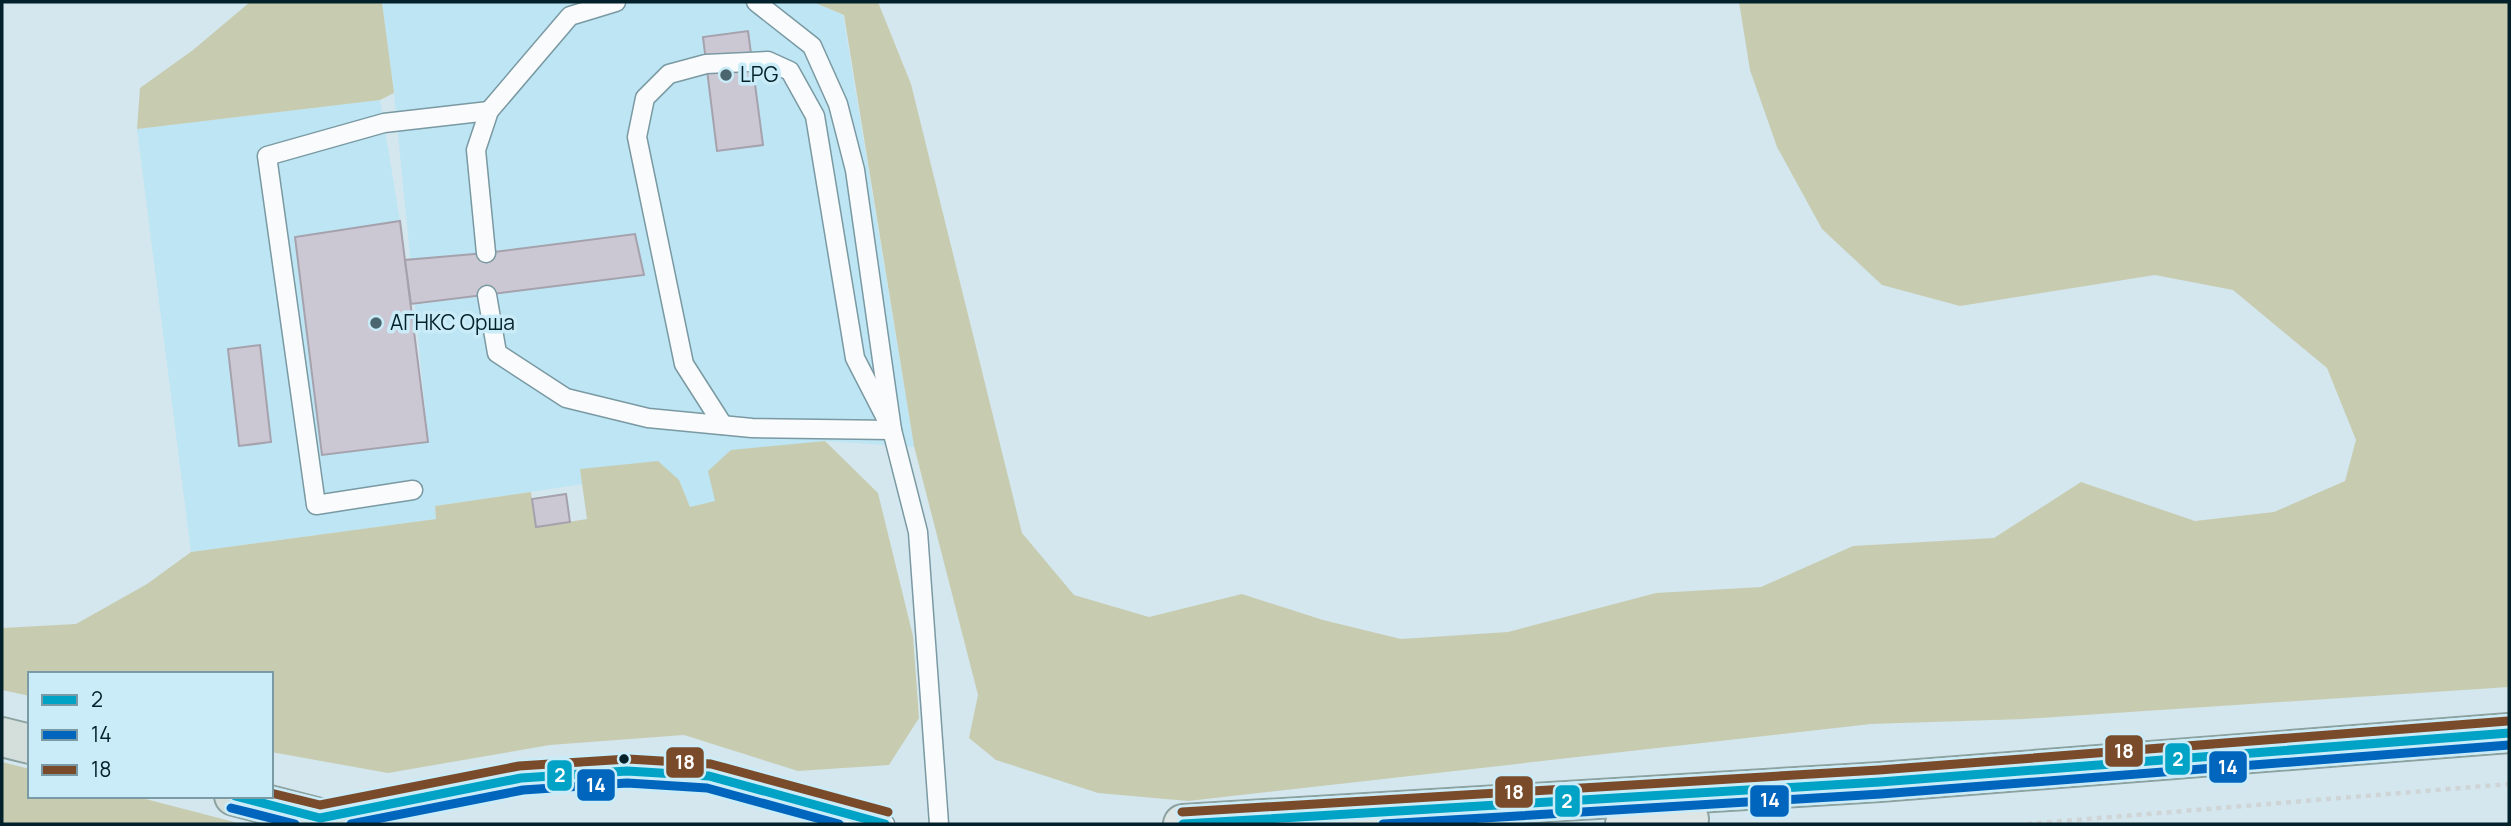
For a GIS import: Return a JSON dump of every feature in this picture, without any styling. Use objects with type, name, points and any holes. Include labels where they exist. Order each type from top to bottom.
[{"type":"highway","points":[[2,737],[28,744]]},
{"type":"highway","points":[[242,798],[320,818],[369,824]]},
{"type":"main road","points":[[1183,824],[1881,782],[2509,733]]},
{"type":"main road","points":[[1625,824],[2509,757]]},
{"type":"lane","points":[[486,253],[476,150],[489,111],[570,16],[616,2]]},
{"type":"lane","points":[[756,2],[812,46],[838,104],[855,170],[892,430],[918,532],[939,824]]},
{"type":"lane","points":[[723,425],[684,364],[637,137],[645,98],[669,74],[706,64],[768,61],[790,71],[815,116],[855,358],[892,430]]},
{"type":"lane","points":[[413,490],[316,505],[267,156],[384,123],[489,111]]},
{"type":"lane","points":[[487,295],[497,353],[566,398],[648,418],[752,428],[892,430]]},
{"type":"lane","points":[[320,818],[522,778],[626,771],[709,776],[884,824]]},
{"type":"path","points":[[2027,824],[2509,784]]},
{"type":"shaded area","points":[[382,2],[813,2],[843,15],[914,447],[825,441],[715,501],[690,507],[679,480],[580,469],[583,484],[435,506],[436,519],[191,552],[137,129],[380,100],[400,221],[428,438],[394,93]]},
{"type":"green space","points":[[250,2],[382,2],[394,93],[380,100],[137,129],[140,88],[193,50]]},
{"type":"green space","points":[[813,2],[878,2],[911,84],[1022,533],[1074,595],[1149,617],[1242,594],[1323,620],[1401,639],[1508,632],[1656,593],[1761,587],[1853,546],[1994,538],[2081,482],[2195,521],[2274,512],[2345,481],[2356,440],[2327,368],[2233,290],[2155,275],[1960,306],[1882,285],[1822,229],[1777,147],[1750,70],[1739,2],[2509,2],[2509,687],[2024,719],[1871,724],[1188,801],[1098,793],[996,760],[969,738],[978,695],[914,446],[844,15]]},
{"type":"green space","points":[[825,441],[878,493],[913,636],[919,718],[889,765],[798,771],[684,735],[550,745],[388,773],[273,752],[273,672],[28,672],[28,696],[2,690],[2,628],[76,624],[147,584],[191,552],[436,519],[435,506],[531,492],[536,527],[587,519],[580,469],[658,461],[679,480],[690,507],[715,501],[708,471],[731,450]]},
{"type":"green space","points":[[2,762],[28,768],[28,798],[142,798],[242,824],[2,824]]},
{"type":"building","points":[[748,31],[763,145],[717,151],[703,37]]},
{"type":"building","points":[[400,221],[428,442],[322,455],[295,237]]},
{"type":"building","points":[[635,234],[644,275],[411,304],[405,260],[486,253]]},
{"type":"building","points":[[260,345],[271,442],[239,446],[228,349]]},
{"type":"building","points":[[566,494],[570,522],[536,527],[532,499]]},
{"type":"transit line","name":"18","points":[[1182,812],[1879,770],[2508,721]]},
{"type":"transit line","name":"2","points":[[1183,824],[1880,782],[2509,733]]},
{"type":"transit line","name":"14","points":[[1383,824],[1881,794],[2509,745]]},
{"type":"transit line","name":"18","points":[[273,793],[320,805],[519,766],[628,759],[711,764],[888,812]]},
{"type":"transit line","name":"2","points":[[243,798],[320,818],[521,778],[627,771],[709,776],[885,824]]},
{"type":"transit line","name":"14","points":[[351,824],[523,790],[627,783],[707,788],[839,824]]},
{"type":"transit line","name":"14","points":[[231,808],[295,824]]},
{"type":"place","name":"LPG","points":[[726,75]]},
{"type":"place","name":"АГНКС Орша","points":[[376,323]]}]
